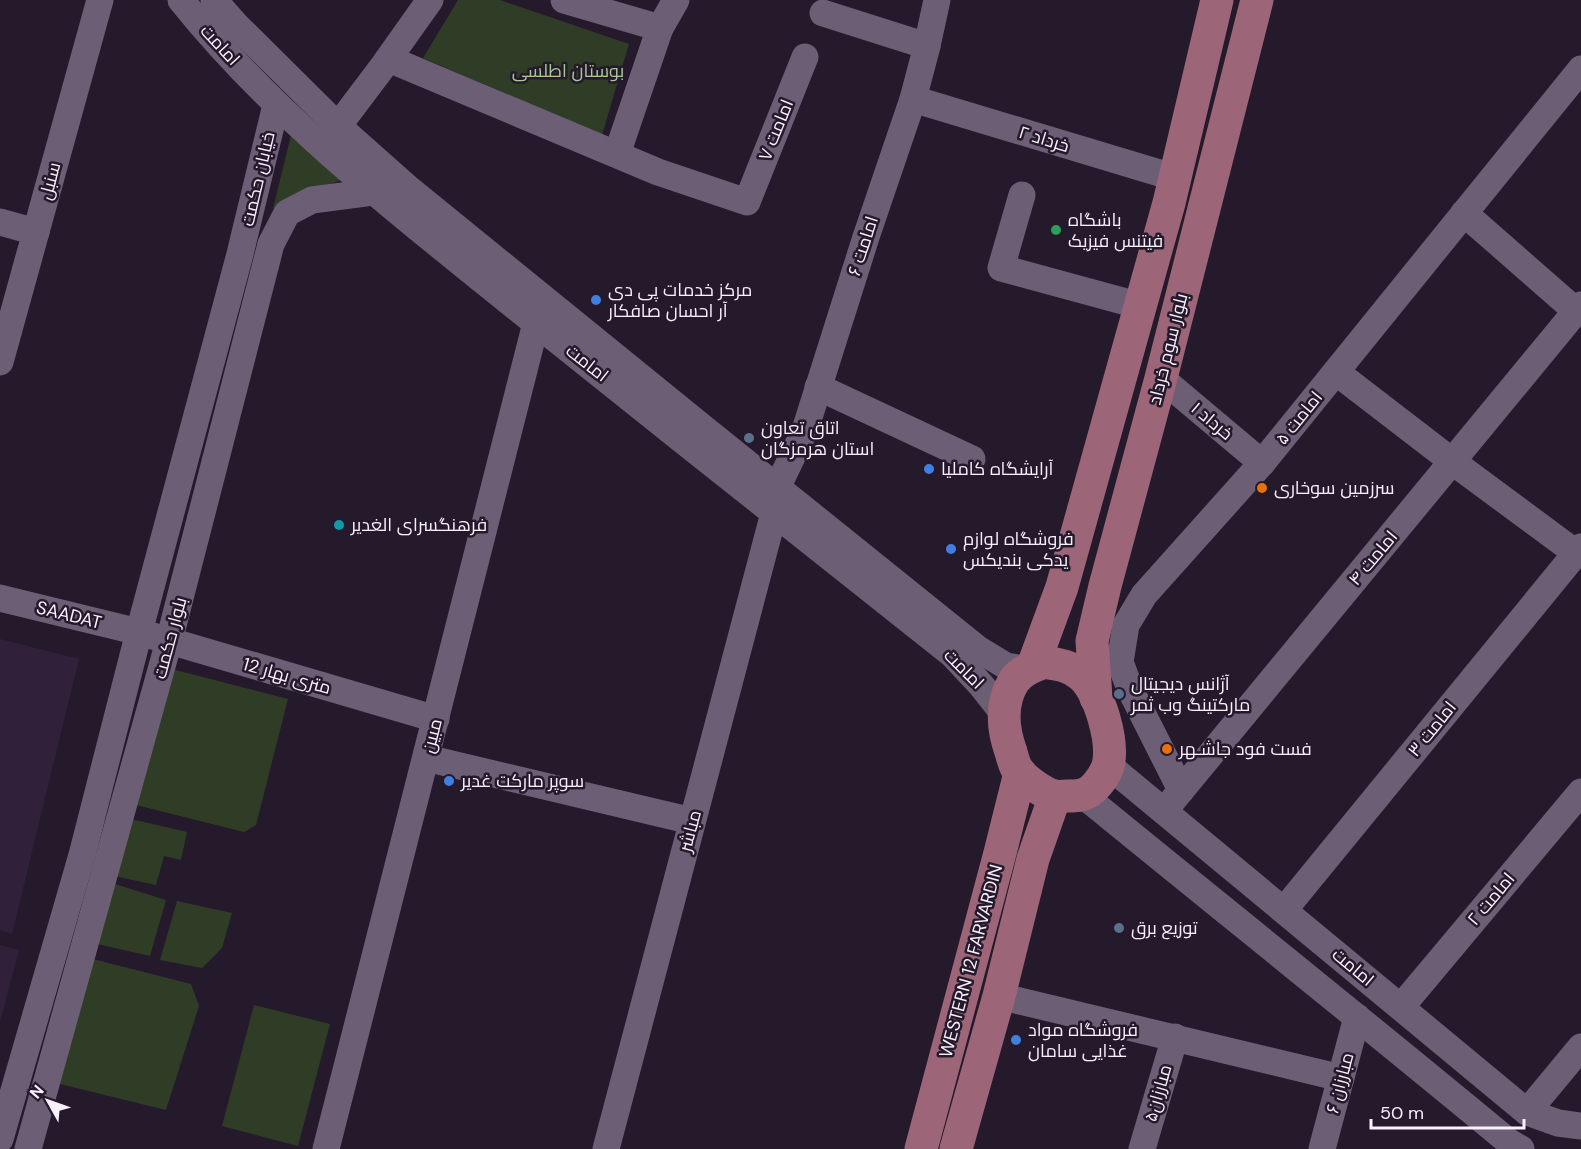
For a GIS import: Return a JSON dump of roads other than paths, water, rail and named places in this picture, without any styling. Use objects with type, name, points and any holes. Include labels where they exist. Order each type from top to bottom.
[{"type":"main road","name":"بلوار سوم خرداد","points":[[1029,668],[1062,587],[1176,178],[1217,0]]},
{"type":"main road","name":"بلوار سوم خرداد","points":[[1096,698],[1092,641],[1257,0]]},
{"type":"main road","points":[[1062,587],[1070,599],[1083,603],[1097,598],[1105,586]]},
{"type":"main road","points":[[1044,662],[1070,668],[1082,677],[1096,698],[1106,726],[1109,745],[1108,765],[1097,784],[1069,796],[1039,788],[1020,773],[1009,746],[1004,714],[1006,701],[1014,681],[1029,668],[1044,662]]},
{"type":"main road","name":"WESTERN 12 FARVARDIN","points":[[921,1149],[1020,773]]},
{"type":"main road","name":"WESTERN 12 FARVARDIN","points":[[956,1149],[1034,859],[1069,796]]},
{"type":"main road","points":[[1000,854],[1009,840],[1020,833],[1028,837],[1034,859]]},
{"type":"street","name":"سنبل","points":[[0,362],[99,0]]},
{"type":"street","name":"امامت","points":[[181,0],[207,33],[276,105],[372,192],[536,323],[978,649],[1006,666],[1029,668]]},
{"type":"street","name":"امامت","points":[[214,0],[338,126],[408,189],[775,500],[953,655],[1004,714]]},
{"type":"street","points":[[338,126],[430,0]]},
{"type":"street","points":[[564,0],[660,27]]},
{"type":"street","points":[[389,59],[616,154],[660,27],[676,0]]},
{"type":"street","name":"امامت ۶","points":[[775,500],[805,430],[866,237],[913,99],[937,0]]},
{"type":"street","points":[[823,13],[927,46]]},
{"type":"street","name":"امامت ۷","points":[[616,154],[658,172],[747,202],[806,57]]},
{"type":"street","name":"امامت ۵","points":[[1181,790],[1130,689],[1120,662],[1126,625],[1144,595],[1262,463],[1581,69]]},
{"type":"street","name":"خرداد ۲","points":[[913,99],[1176,178]]},
{"type":"street","name":"خیابان حکمت","points":[[240,254],[276,105]]},
{"type":"street","name":"بلوار حکمت","points":[[28,1149],[169,641],[271,244],[287,213],[312,201],[372,192]]},
{"type":"street","points":[[1022,195],[1001,268],[1140,306]]},
{"type":"street","points":[[1464,213],[1578,308]]},
{"type":"street","points":[[0,222],[36,232]]},
{"type":"street","name":"بلوار حکمت","points":[[0,1139],[82,855],[240,254]]},
{"type":"street","name":"امامت ۴","points":[[1164,811],[1578,308]]},
{"type":"street","name":"مبین","points":[[326,1149],[536,323]]},
{"type":"street","points":[[1336,372],[1453,462],[1579,550]]},
{"type":"street","name":"خرداد ۱","points":[[1161,378],[1262,463]]},
{"type":"street","points":[[818,387],[972,459]]},
{"type":"street","name":"مباشر","points":[[606,1149],[775,500]]},
{"type":"street","name":"امامت ۳","points":[[1284,910],[1579,550]]},
{"type":"street","name":"SAADAT","points":[[0,598],[139,632]]},
{"type":"street","name":"12 متری بهار","points":[[139,632],[436,719]]},
{"type":"street","points":[[426,758],[693,821]]},
{"type":"street","name":"امامت","points":[[1108,765],[1527,1112],[1569,1125]]},
{"type":"street","name":"امامت ۲","points":[[1401,1007],[1581,792]]},
{"type":"street","name":"امامت","points":[[1069,796],[1223,910],[1357,1017],[1512,1147]]},
{"type":"street","points":[[999,996],[1341,1078]]},
{"type":"street","name":"مبارزان ۶","points":[[1322,1149],[1357,1017]]},
{"type":"street","name":"مبارزان۵","points":[[1142,1149],[1175,1037]]},
{"type":"street","points":[[1527,1112],[1581,1047]]},
{"type":"street","points":[[1569,1125],[1568,1131],[1576,1142],[1575,1149]]},
{"type":"place","name":"باشگاه فیتنس فیزیک","points":[[1056,230]]},
{"type":"place","name":"مرکز خدمات پی دی آر احسان صافکار","points":[[596,300]]},
{"type":"place","name":"اتاق تعاون استان هرمزگان","points":[[749,438]]},
{"type":"place","name":"آرایشگاه کاملیا","points":[[929,469]]},
{"type":"place","name":"سرزمین سوخاری","points":[[1262,488]]},
{"type":"place","name":"فرهنگسرای الغدیر","points":[[339,525]]},
{"type":"place","name":"فروشگاه لوازم یدکی بندیکس","points":[[951,549]]},
{"type":"place","name":"آژانس دیجیتال مارکتینگ وب ثمر","points":[[1119,694]]},
{"type":"place","name":"فست فود جاشـهر","points":[[1167,749]]},
{"type":"place","name":"سوپر مارکت غدیر","points":[[449,781]]},
{"type":"place","name":"توزیع برق","points":[[1119,928]]},
{"type":"place","name":"فروشگاه مواد غذایی سامان","points":[[1016,1040]]},
{"type":"park label","name":"بوستان اطلسی","points":[[568,71]]}]
